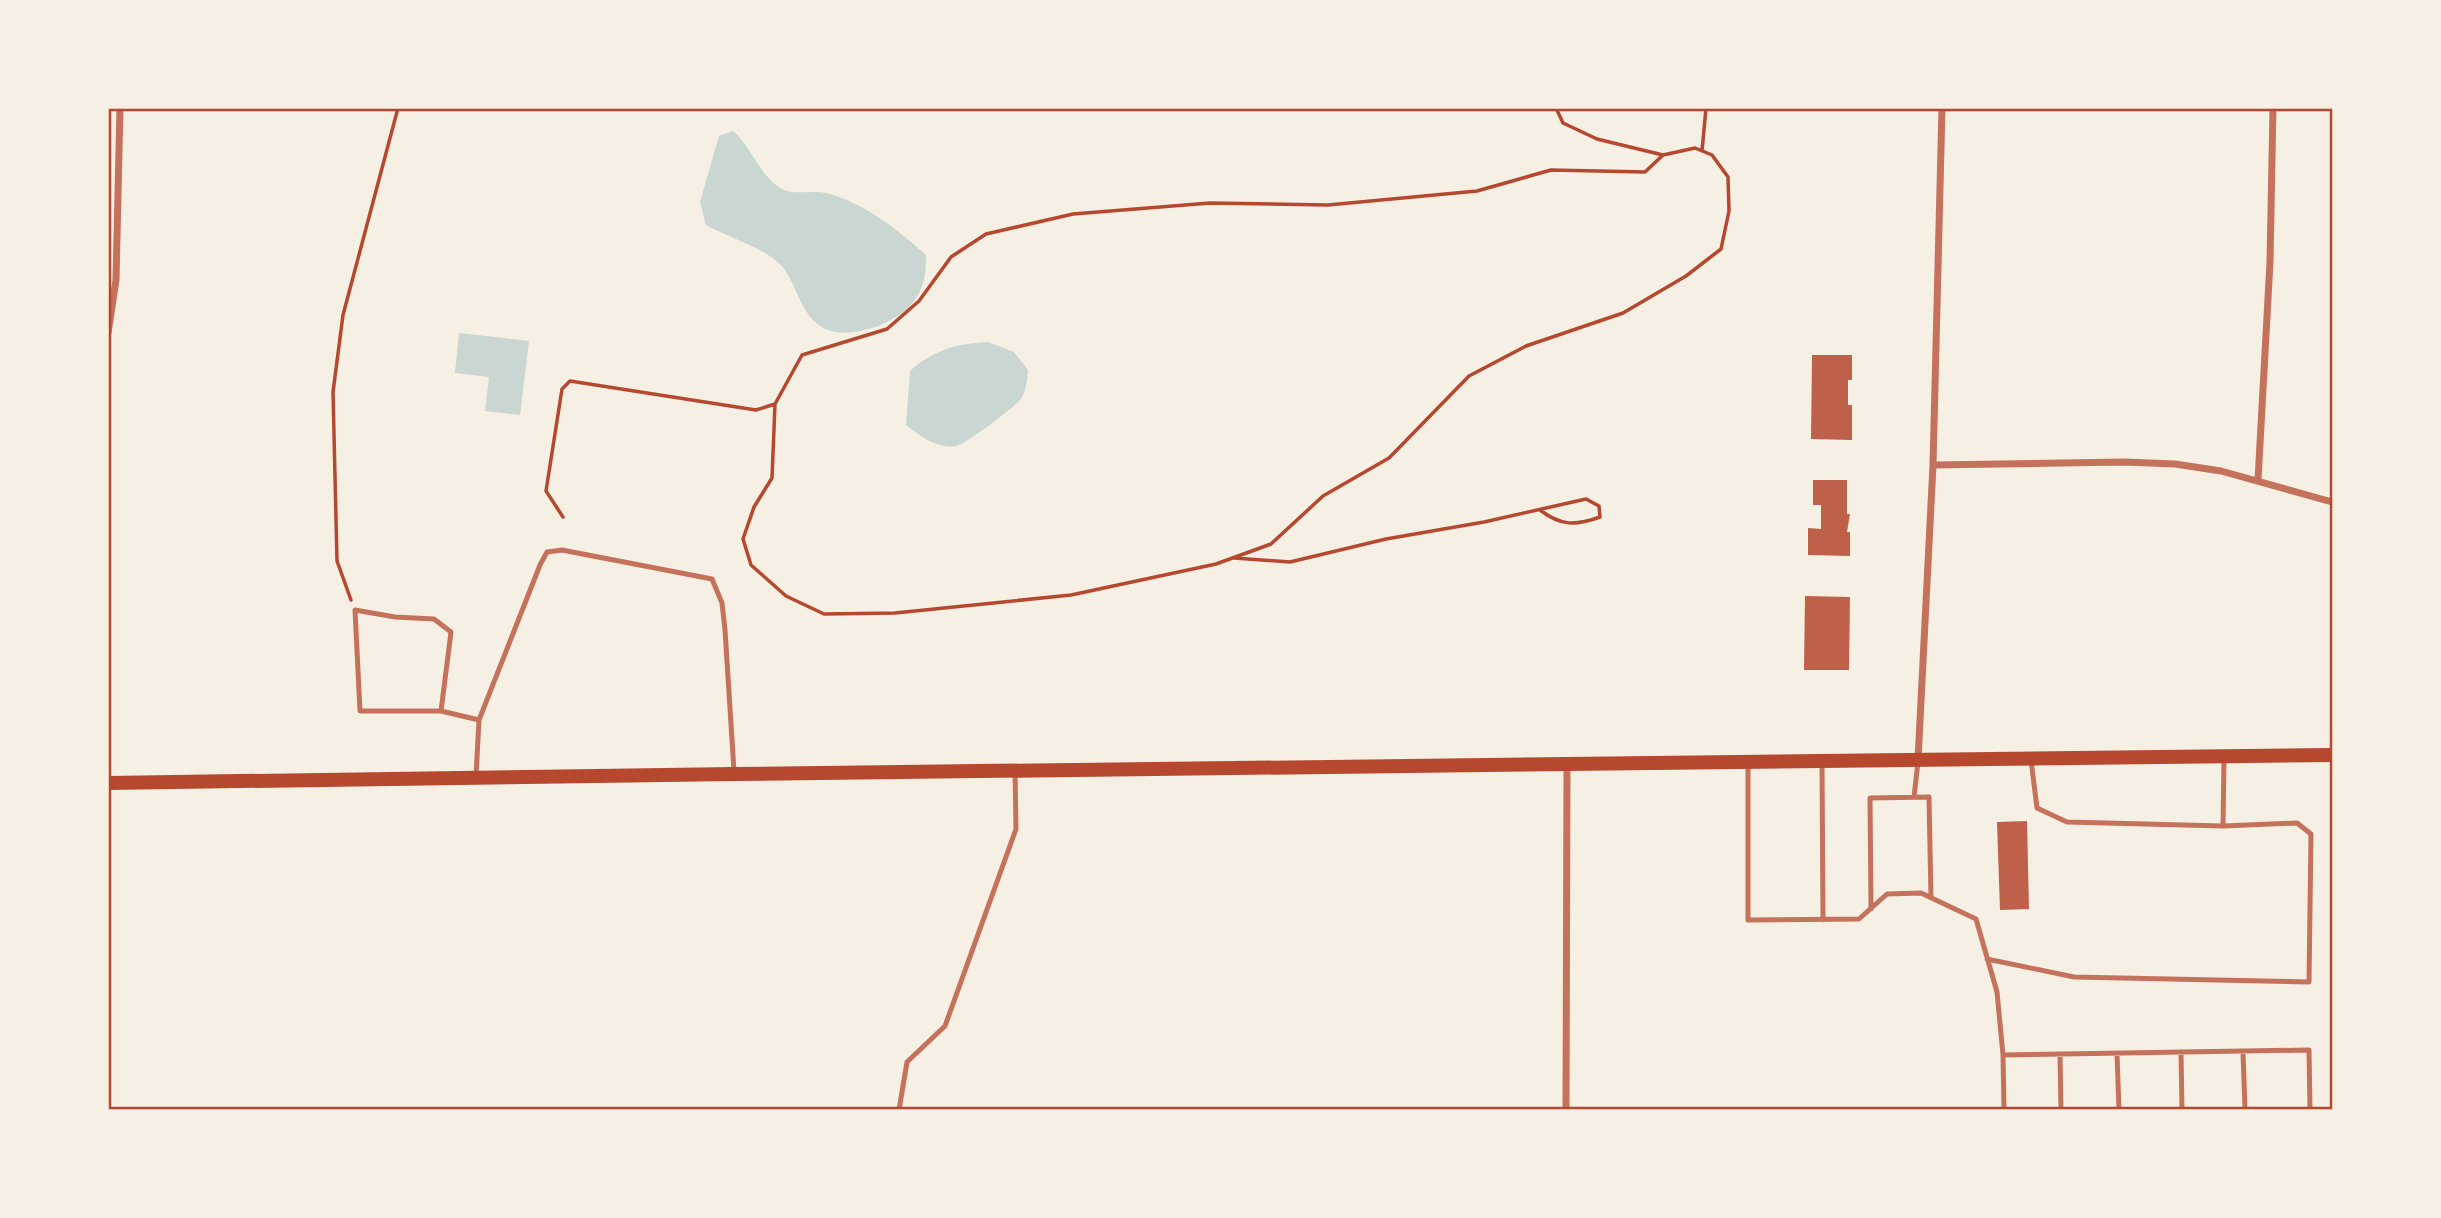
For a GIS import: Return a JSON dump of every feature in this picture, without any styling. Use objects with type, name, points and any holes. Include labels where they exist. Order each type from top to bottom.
[{"type":"main road","points":[[108,783],[2333,755]]},
{"type":"street","points":[[108,333],[116,280],[120,108]]},
{"type":"street","points":[[1918,761],[1933,465],[1942,108]]},
{"type":"street","points":[[2258,480],[2270,262],[2273,108]]},
{"type":"street","points":[[108,233],[117,223]]},
{"type":"street","points":[[1933,465],[2136,462],[2175,464],[2221,471],[2333,502]]},
{"type":"street","points":[[1566,1110],[1567,765]]},
{"type":"lane","points":[[476,779],[479,720],[540,565],[547,552],[562,550],[712,579],[722,603],[734,774]]},
{"type":"lane","points":[[441,711],[451,632],[433,619],[396,617],[355,610],[360,711],[441,711],[479,720]]},
{"type":"lane","points":[[2223,826],[2224,757]]},
{"type":"lane","points":[[1987,959],[2074,977],[2309,982],[2311,834],[2297,823],[2223,826],[2067,822],[2037,808],[2031,759]]},
{"type":"lane","points":[[1914,797],[1918,761]]},
{"type":"lane","points":[[1822,762],[1824,920]]},
{"type":"lane","points":[[1748,763],[1748,920],[1859,919],[1887,894],[1921,893],[1976,919],[1997,992],[2003,1055],[2004,1110]]},
{"type":"lane","points":[[900,1110],[907,1062],[945,1026],[1016,829],[1015,772]]},
{"type":"lane","points":[[1871,909],[1870,798],[1928,797],[1931,898]]},
{"type":"lane","points":[[2003,1055],[2309,1050],[2309,1110]]},
{"type":"lane","points":[[2181,1052],[2182,1110]]},
{"type":"lane","points":[[2243,1052],[2245,1110]]},
{"type":"lane","points":[[2117,1053],[2119,1110]]},
{"type":"lane","points":[[2060,1054],[2061,1110]]},
{"type":"path","points":[[355,610],[337,561],[333,392],[343,315],[398,108]]},
{"type":"path","points":[[1556,108],[1563,123],[1597,139],[1662,155],[1695,148],[1712,155],[1728,177],[1729,211],[1721,250],[1686,276],[1623,313],[1526,346],[1469,376],[1389,458],[1323,496],[1271,544],[1216,564],[1071,595],[895,613],[824,614],[786,596],[751,565],[743,539],[754,507],[772,478],[775,404],[802,355],[887,329],[919,301],[951,257],[986,234],[1073,214],[1210,202],[1328,205],[1477,191],[1551,170],[1645,172],[1662,155]]},
{"type":"path","points":[[1702,151],[1706,108]]},
{"type":"path","points":[[563,517],[546,491],[562,389],[570,381],[756,410],[775,404]]},
{"type":"path","points":[[1232,558],[1290,562],[1386,539],[1586,499],[1599,506],[1600,517],[1582,523],[1556,522],[1540,510]]},
{"type":"shaded area","points":[[733,131],[774,184],[787,191],[824,193],[857,205],[893,228],[926,255],[923,284],[907,309],[887,322],[862,331],[828,330],[813,320],[785,270],[770,256],[706,225],[700,202],[719,136]]},
{"type":"shaded area","points":[[459,333],[529,341],[520,415],[485,411],[489,377],[455,373]]},
{"type":"shaded area","points":[[988,342],[1014,352],[1028,370],[1025,390],[1018,402],[980,432],[956,446],[936,444],[906,425],[910,371],[928,357],[946,349]]},
{"type":"building","points":[[1812,355],[1852,355],[1848,405],[1852,405],[1852,440],[1811,439]]},
{"type":"building","points":[[1813,480],[1847,480],[1850,556],[1808,555],[1808,528],[1821,529],[1821,505],[1813,505]]},
{"type":"building","points":[[1805,596],[1850,597],[1849,670],[1804,670]]},
{"type":"building","points":[[2027,821],[2029,909],[2000,910],[1997,822]]}]
